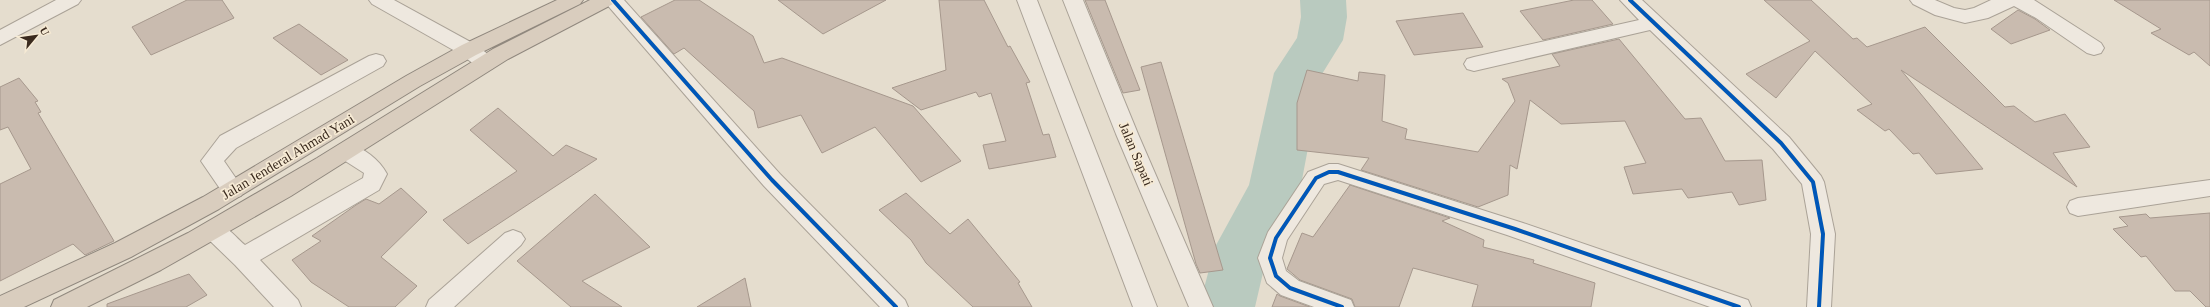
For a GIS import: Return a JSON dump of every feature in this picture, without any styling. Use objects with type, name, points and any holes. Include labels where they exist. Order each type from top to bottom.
[{"type":"highway","name":"Jalan Jenderal Ahmad Yani","points":[[0,307],[123,250],[233,190],[413,81],[469,50],[572,0]]},
{"type":"highway","name":"Jalan Jenderal Ahmad Yani","points":[[64,307],[140,272],[214,231],[347,151],[514,46],[606,0]]},
{"type":"street","points":[[0,38],[71,0]]},
{"type":"street","points":[[379,0],[469,50],[486,63]]},
{"type":"street","points":[[613,0],[772,180],[896,307]]},
{"type":"street","points":[[1028,0],[1145,307]]},
{"type":"street","name":"Jalan Sapati","points":[[1073,0],[1127,134],[1201,307]]},
{"type":"street","points":[[1630,0],[1781,143],[1813,182],[1823,234],[1819,307]]},
{"type":"street","points":[[1920,0],[1939,11],[1958,16],[1979,14],[2002,2],[2016,0],[2041,12],[2094,48]]},
{"type":"street","points":[[1474,64],[1653,23]]},
{"type":"street","points":[[233,190],[212,161],[228,142],[376,61]]},
{"type":"street","points":[[243,258],[371,184],[376,174],[372,167],[347,151]]},
{"type":"street","points":[[1342,307],[1290,288],[1276,276],[1270,258],[1276,238],[1316,178],[1329,172],[1338,172],[1515,229],[1739,307]]},
{"type":"street","points":[[2078,207],[2210,188]]},
{"type":"street","points":[[214,231],[243,258],[289,307]]},
{"type":"street","points":[[438,307],[514,240]]},
{"type":"building","points":[[187,0],[222,0],[234,18],[151,55],[132,27]]},
{"type":"building","points":[[675,0],[699,0],[753,36],[764,63],[782,58],[913,106],[961,161],[921,182],[875,127],[822,153],[801,115],[758,128],[754,111],[684,48],[674,54],[641,17]]},
{"type":"building","points":[[778,0],[886,0],[823,34]]},
{"type":"building","points":[[939,0],[984,0],[1008,47],[1010,46],[1030,82],[1026,83],[1043,135],[1049,134],[1056,157],[989,169],[983,145],[1006,141],[991,93],[979,97],[976,92],[921,110],[892,88],[946,70]]},
{"type":"building","points":[[1085,0],[1105,0],[1140,90],[1123,93]]},
{"type":"building","points":[[1574,0],[1592,0],[1613,24],[1543,40],[1520,11]]},
{"type":"building","points":[[1764,0],[1811,0],[1853,39],[1857,38],[1867,47],[1925,27],[2005,107],[2014,106],[2035,122],[2065,114],[2090,147],[2053,153],[2077,187],[1901,70],[1983,169],[1936,174],[1919,153],[1913,154],[1889,129],[1885,131],[1857,110],[1872,104],[1815,51],[1776,98],[1746,74],[1810,41]]},
{"type":"building","points":[[2114,0],[2210,0],[2210,66],[2194,52],[2189,55],[2151,33],[2161,29]]},
{"type":"building","points":[[2018,10],[2035,19],[2050,30],[2011,44],[1991,29]]},
{"type":"building","points":[[1463,13],[1483,47],[1414,55],[1396,21]]},
{"type":"building","points":[[299,24],[348,60],[321,75],[273,38]]},
{"type":"building","points":[[1619,39],[1685,119],[1701,118],[1725,161],[1762,160],[1766,200],[1739,205],[1732,192],[1688,198],[1682,189],[1633,194],[1624,167],[1646,163],[1625,121],[1561,124],[1530,100],[1517,169],[1510,165],[1508,195],[1478,207],[1361,170],[1369,158],[1297,150],[1297,103],[1307,70],[1358,81],[1359,72],[1385,75],[1382,121],[1407,129],[1405,139],[1478,152],[1515,101],[1508,83],[1502,79],[1560,66],[1552,54]]},
{"type":"building","points":[[1161,62],[1223,270],[1200,273],[1196,264],[1141,67]]},
{"type":"building","points":[[19,78],[38,101],[35,102],[41,112],[38,113],[114,241],[85,255],[73,244],[0,281],[0,184],[31,169],[8,127],[0,130],[0,87]]},
{"type":"building","points":[[498,108],[553,156],[566,145],[597,159],[468,244],[443,220],[517,171],[470,130]]},
{"type":"building","points":[[1350,185],[1450,218],[1442,221],[1484,240],[1483,247],[1534,260],[1533,263],[1595,283],[1591,307],[1472,307],[1478,285],[1413,268],[1399,307],[1355,307],[1352,299],[1300,280],[1287,269],[1302,233],[1313,237]]},
{"type":"building","points":[[401,188],[427,212],[381,257],[417,286],[395,307],[349,307],[311,282],[292,260],[321,241],[312,236],[356,205],[366,199],[379,204]]},
{"type":"building","points":[[906,193],[950,234],[968,219],[1020,282],[1018,283],[1032,307],[973,307],[926,263],[911,240],[879,210]]},
{"type":"building","points":[[595,194],[650,247],[582,281],[622,307],[571,307],[517,261]]},
{"type":"building","points":[[2210,213],[2210,307],[2206,307],[2190,291],[2175,291],[2146,256],[2141,257],[2113,229],[2128,226],[2119,217],[2146,214],[2150,218]]},
{"type":"building","points":[[189,274],[207,295],[186,307],[107,307],[107,304]]},
{"type":"building","points":[[745,278],[751,307],[697,307]]},
{"type":"building","points":[[1277,294],[1280,296],[1310,307],[1272,307]]},
{"type":"waterway","points":[[1227,307],[1242,247],[1275,185],[1298,73],[1320,40],[1324,17],[1323,0]]},
{"type":"cycle path","points":[[613,0],[772,180],[896,307]]},
{"type":"cycle path","points":[[1630,0],[1781,143],[1813,182],[1823,234],[1819,307]]},
{"type":"cycle path","points":[[1342,307],[1290,288],[1276,276],[1270,258],[1276,238],[1316,178],[1329,172],[1338,172],[1515,229],[1739,307]]}]
